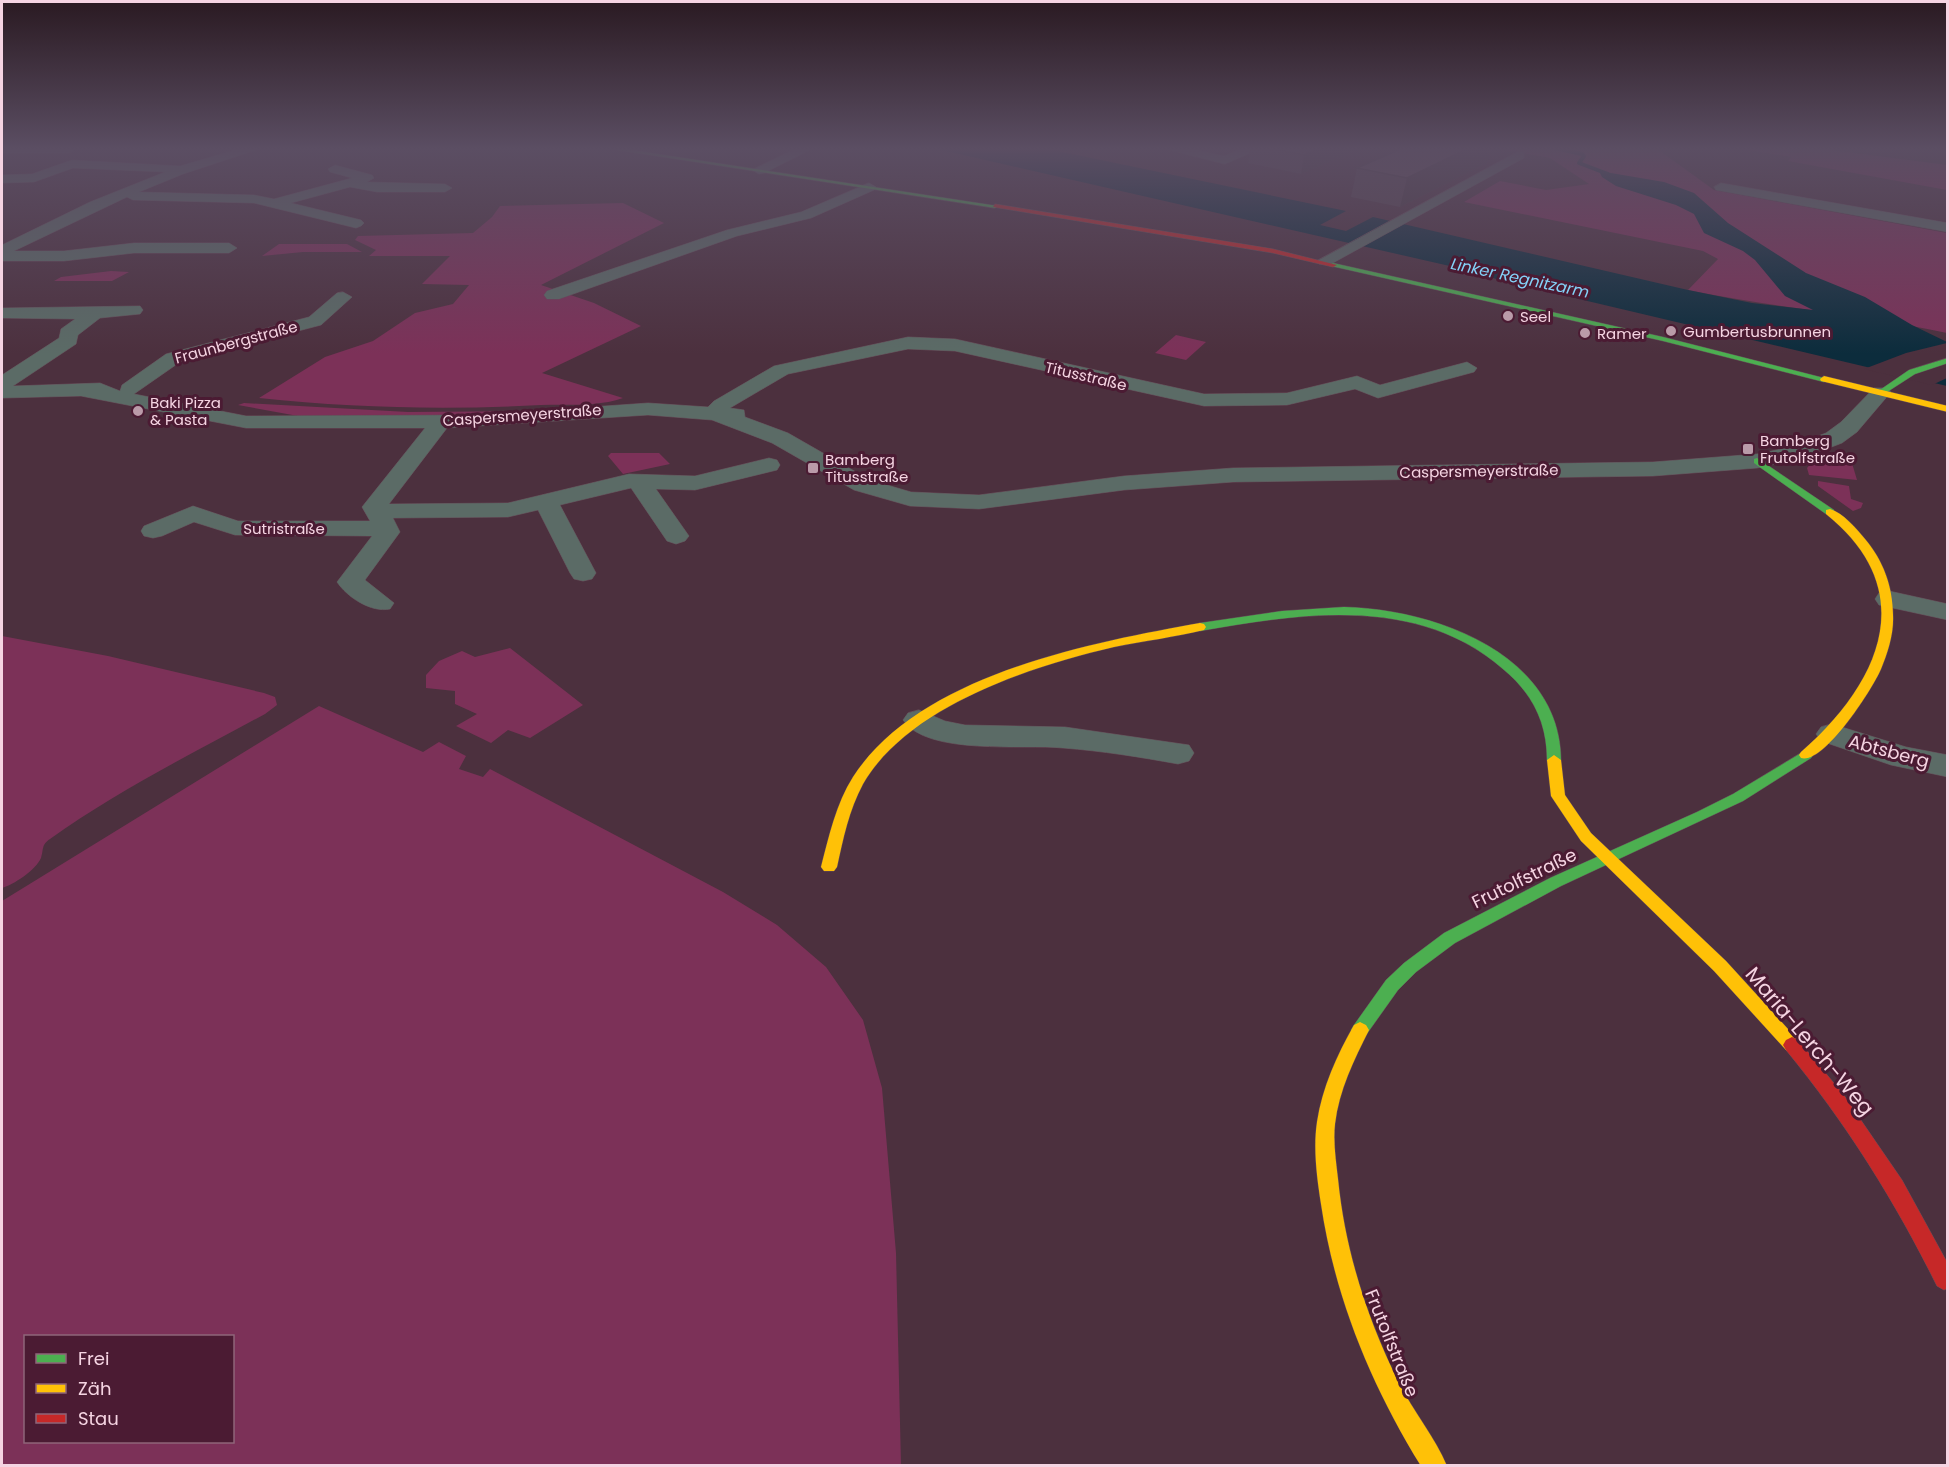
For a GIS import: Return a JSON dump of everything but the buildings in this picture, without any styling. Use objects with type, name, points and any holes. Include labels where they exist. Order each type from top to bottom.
[{"type":"street","points":[[2,251],[71,216]]},
{"type":"street","points":[[327,216],[356,223]]},
{"type":"street","points":[[553,296],[732,233],[800,216]]},
{"type":"street","points":[[1062,216],[1170,233],[1324,261],[1888,386],[1947,410]]},
{"type":"street","points":[[1324,261],[1404,216]]},
{"type":"street","points":[[1884,216],[1947,228]]},
{"type":"street","points":[[22,225],[50,226]]},
{"type":"street","points":[[2,256],[64,256],[134,248],[229,248]]},
{"type":"street","name":"Fraunbergstraße","points":[[129,389],[173,358],[315,321],[343,297]]},
{"type":"street","points":[[2,313],[96,313],[134,310]]},
{"type":"street","points":[[2,384],[69,340],[68,333],[71,329],[96,313]]},
{"type":"street","name":"Titusstraße","points":[[714,413],[721,405],[781,370],[921,342],[955,345],[1180,396],[1234,401],[1287,399],[1357,382],[1378,392],[1467,368]]},
{"type":"street","points":[[1888,386],[1912,372],[1947,360]]},
{"type":"street","name":"Caspersmeyerstraße","points":[[78,389],[236,421],[508,419],[616,409],[714,413],[780,438],[853,481],[887,493],[933,501],[970,502],[1144,481],[1233,475],[1653,469],[1757,461],[1792,454],[1834,438],[1849,427],[1888,386]]},
{"type":"street","name":"Caspersmeyerstraße","points":[[2,392],[78,389],[170,391],[267,416],[329,422]]},
{"type":"street","points":[[380,603],[350,582],[388,532],[374,507],[441,421]]},
{"type":"street","name":"Frutolfstraße","points":[[1436,1466],[1409,1430],[1374,1356],[1343,1265],[1330,1204],[1326,1125],[1337,1087],[1360,1028],[1392,983],[1425,952],[1462,928],[1608,857],[1706,816],[1747,795],[1784,772],[1832,734],[1865,690],[1883,655],[1889,599],[1877,563],[1854,532],[1803,492],[1757,461]]},
{"type":"street","name":"Sutristraße","points":[[153,531],[193,513],[235,528],[508,510],[629,481],[695,483],[769,465]]},
{"type":"street","points":[[639,482],[676,536]]},
{"type":"street","points":[[546,501],[583,573]]},
{"type":"street","points":[[1889,599],[1947,612]]},
{"type":"street","name":"Maria-Lerch-Weg","points":[[829,867],[838,829],[856,785],[873,760],[919,720],[978,686],[1098,647],[1209,625],[1345,611],[1404,617],[1473,643],[1495,656],[1533,694],[1547,714],[1553,736],[1558,796],[1586,837],[1720,966],[1818,1079],[1867,1143],[1911,1210],[1944,1279]]},
{"type":"street","points":[[919,720],[934,730],[951,735],[1048,736],[1178,753]]},
{"type":"street","name":"Abtsberg","points":[[1832,734],[1902,758],[1947,766]]},
{"type":"shaded area","points":[[651,216],[664,223],[541,285],[594,303],[641,326],[542,373],[623,398],[603,403],[435,408],[365,406],[259,398],[325,357],[373,341],[415,313],[453,304],[469,285],[422,284],[450,256],[369,256],[376,250],[355,240],[358,236],[473,233],[492,217]]},
{"type":"shaded area","points":[[1535,216],[1857,216],[1947,233],[1947,333],[1688,290],[1718,259],[1703,251]]},
{"type":"shaded area","points":[[279,244],[347,244],[362,252],[303,252],[262,256]]},
{"type":"shaded area","points":[[111,271],[129,272],[112,281],[54,281],[61,277]]},
{"type":"shaded area","points":[[1176,335],[1206,342],[1186,360],[1155,353]]},
{"type":"shaded area","points":[[244,403],[408,412],[538,411],[502,415],[298,416],[238,405]]},
{"type":"shaded area","points":[[611,453],[659,453],[670,464],[623,474],[608,456]]},
{"type":"shaded area","points":[[1849,453],[1857,480],[1809,475],[1807,468],[1812,462]]},
{"type":"shaded area","points":[[1818,481],[1849,486],[1851,499],[1863,503],[1861,508],[1853,511],[1818,486]]},
{"type":"shaded area","points":[[2,636],[108,656],[264,693],[275,697],[277,705],[76,821],[45,843],[41,858],[29,872],[2,888]]},
{"type":"shaded area","points":[[510,648],[583,705],[530,738],[508,730],[491,743],[456,726],[477,714],[455,704],[455,691],[426,688],[426,675],[439,661],[462,651],[475,657]]},
{"type":"shaded area","points":[[319,706],[423,752],[439,742],[466,756],[459,769],[483,777],[490,769],[723,892],[777,925],[826,967],[863,1020],[882,1088],[896,1253],[901,1465],[2,1465],[2,901]]},
{"type":"water","name":"Linker Regnitzarm","points":[[1233,216],[1336,216],[1320,225],[1346,231],[1373,217],[1688,290],[1752,303],[1813,310],[1785,296],[1755,260],[1743,251],[1704,233],[1695,216],[1721,216],[1806,273],[1865,297],[1912,325],[1947,342],[1947,386],[1499,280],[1476,272]]},
{"type":"pier","points":[[1947,343],[1947,378],[1932,385],[1864,369],[1906,353]]},
{"type":"traffic: fast","points":[[1333,265],[1663,339],[1824,379]]},
{"type":"traffic: fast","points":[[1881,392],[1912,372],[1948,360]]},
{"type":"traffic: fast","points":[[1757,461],[1830,512]]},
{"type":"traffic: fast","points":[[1200,627],[1282,614],[1344,610],[1390,614],[1418,620],[1446,630],[1474,643],[1499,659],[1521,678],[1539,699],[1550,724],[1554,760]]},
{"type":"traffic: fast","points":[[1360,1030],[1392,985],[1410,967],[1449,938],[1555,882],[1702,816],[1773,777],[1806,755]]},
{"type":"traffic: slow","points":[[1824,379],[1948,409]]},
{"type":"traffic: slow","points":[[1806,755],[1845,717],[1862,694],[1875,669],[1884,643],[1888,616],[1885,590],[1876,563],[1856,535],[1830,512]]},
{"type":"traffic: slow","points":[[829,867],[842,816],[858,780],[895,738],[932,711],[973,689],[1065,656],[1112,644],[1200,627]]},
{"type":"traffic: slow","points":[[1554,760],[1558,796],[1586,837],[1720,966],[1792,1045]]},
{"type":"traffic: slow","points":[[1360,1030],[1339,1075],[1326,1124],[1329,1192],[1335,1229],[1353,1301],[1380,1369],[1435,1466]]},
{"type":"traffic: jam","points":[[1060,216],[1273,251],[1333,265]]},
{"type":"traffic: jam","points":[[1792,1045],[1857,1128],[1895,1186],[1944,1279]]},
{"type":"place","name":"Seel","points":[[1508,316]]},
{"type":"place","name":"Gumbertusbrunnen","points":[[1671,331]]},
{"type":"place","name":"Ramer","points":[[1585,333]]},
{"type":"place","name":"Baki Pizza & Pasta","points":[[138,411]]},
{"type":"place","name":"Bamberg Frutolfstraße","points":[[1748,449]]},
{"type":"place","name":"Bamberg Titusstraße","points":[[813,468]]}]
